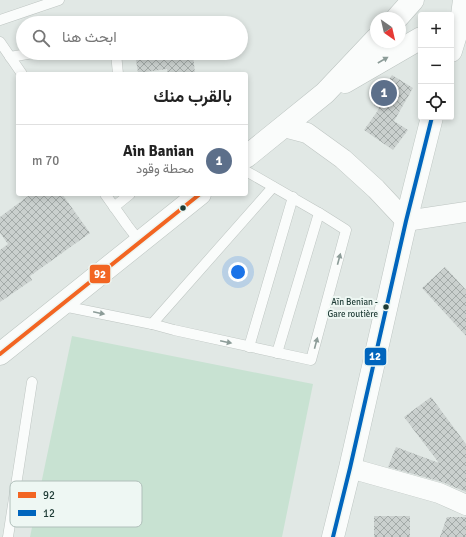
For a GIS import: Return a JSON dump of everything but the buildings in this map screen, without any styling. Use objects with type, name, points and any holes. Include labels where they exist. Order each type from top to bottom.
[{"type":"street","points":[[402,12],[413,0]]},
{"type":"street","points":[[452,48],[461,12]]},
{"type":"street","points":[[324,93],[418,40]]},
{"type":"street","points":[[248,155],[324,93],[370,45]]},
{"type":"street","points":[[333,537],[406,220],[431,120]]},
{"type":"street","points":[[284,127],[307,133],[343,159],[376,189],[406,220]]},
{"type":"street","points":[[0,354],[198,196]]},
{"type":"street","points":[[406,220],[466,212]]},
{"type":"street","points":[[350,468],[440,493],[466,506]]},
{"type":"lane","points":[[0,20],[59,0]]},
{"type":"lane","points":[[0,42],[21,72]]},
{"type":"lane","points":[[10,56],[16,55]]},
{"type":"lane","points":[[117,60],[118,72]]},
{"type":"lane","points":[[61,305],[311,360],[346,230],[248,171]]},
{"type":"lane","points":[[152,324],[273,186]]},
{"type":"lane","points":[[106,196],[140,242]]},
{"type":"lane","points":[[114,207],[128,196]]},
{"type":"lane","points":[[249,347],[293,198]]},
{"type":"lane","points":[[277,353],[319,213]]},
{"type":"lane","points":[[17,481],[32,382]]},
{"type":"lane","points":[[8,537],[10,524]]},
{"type":"green space","points":[[72,336],[313,384],[282,537],[30,537],[32,527],[142,527],[142,481],[42,481]]},
{"type":"transit line","name":"12","points":[[333,537],[406,221],[431,120]]},
{"type":"transit line","name":"92","points":[[0,354],[198,196]]},
{"type":"place","name":"Ain Banian","points":[[384,93]]},
{"type":"place","name":"Aïn Benian - Gare routière","points":[[386,307]]}]
